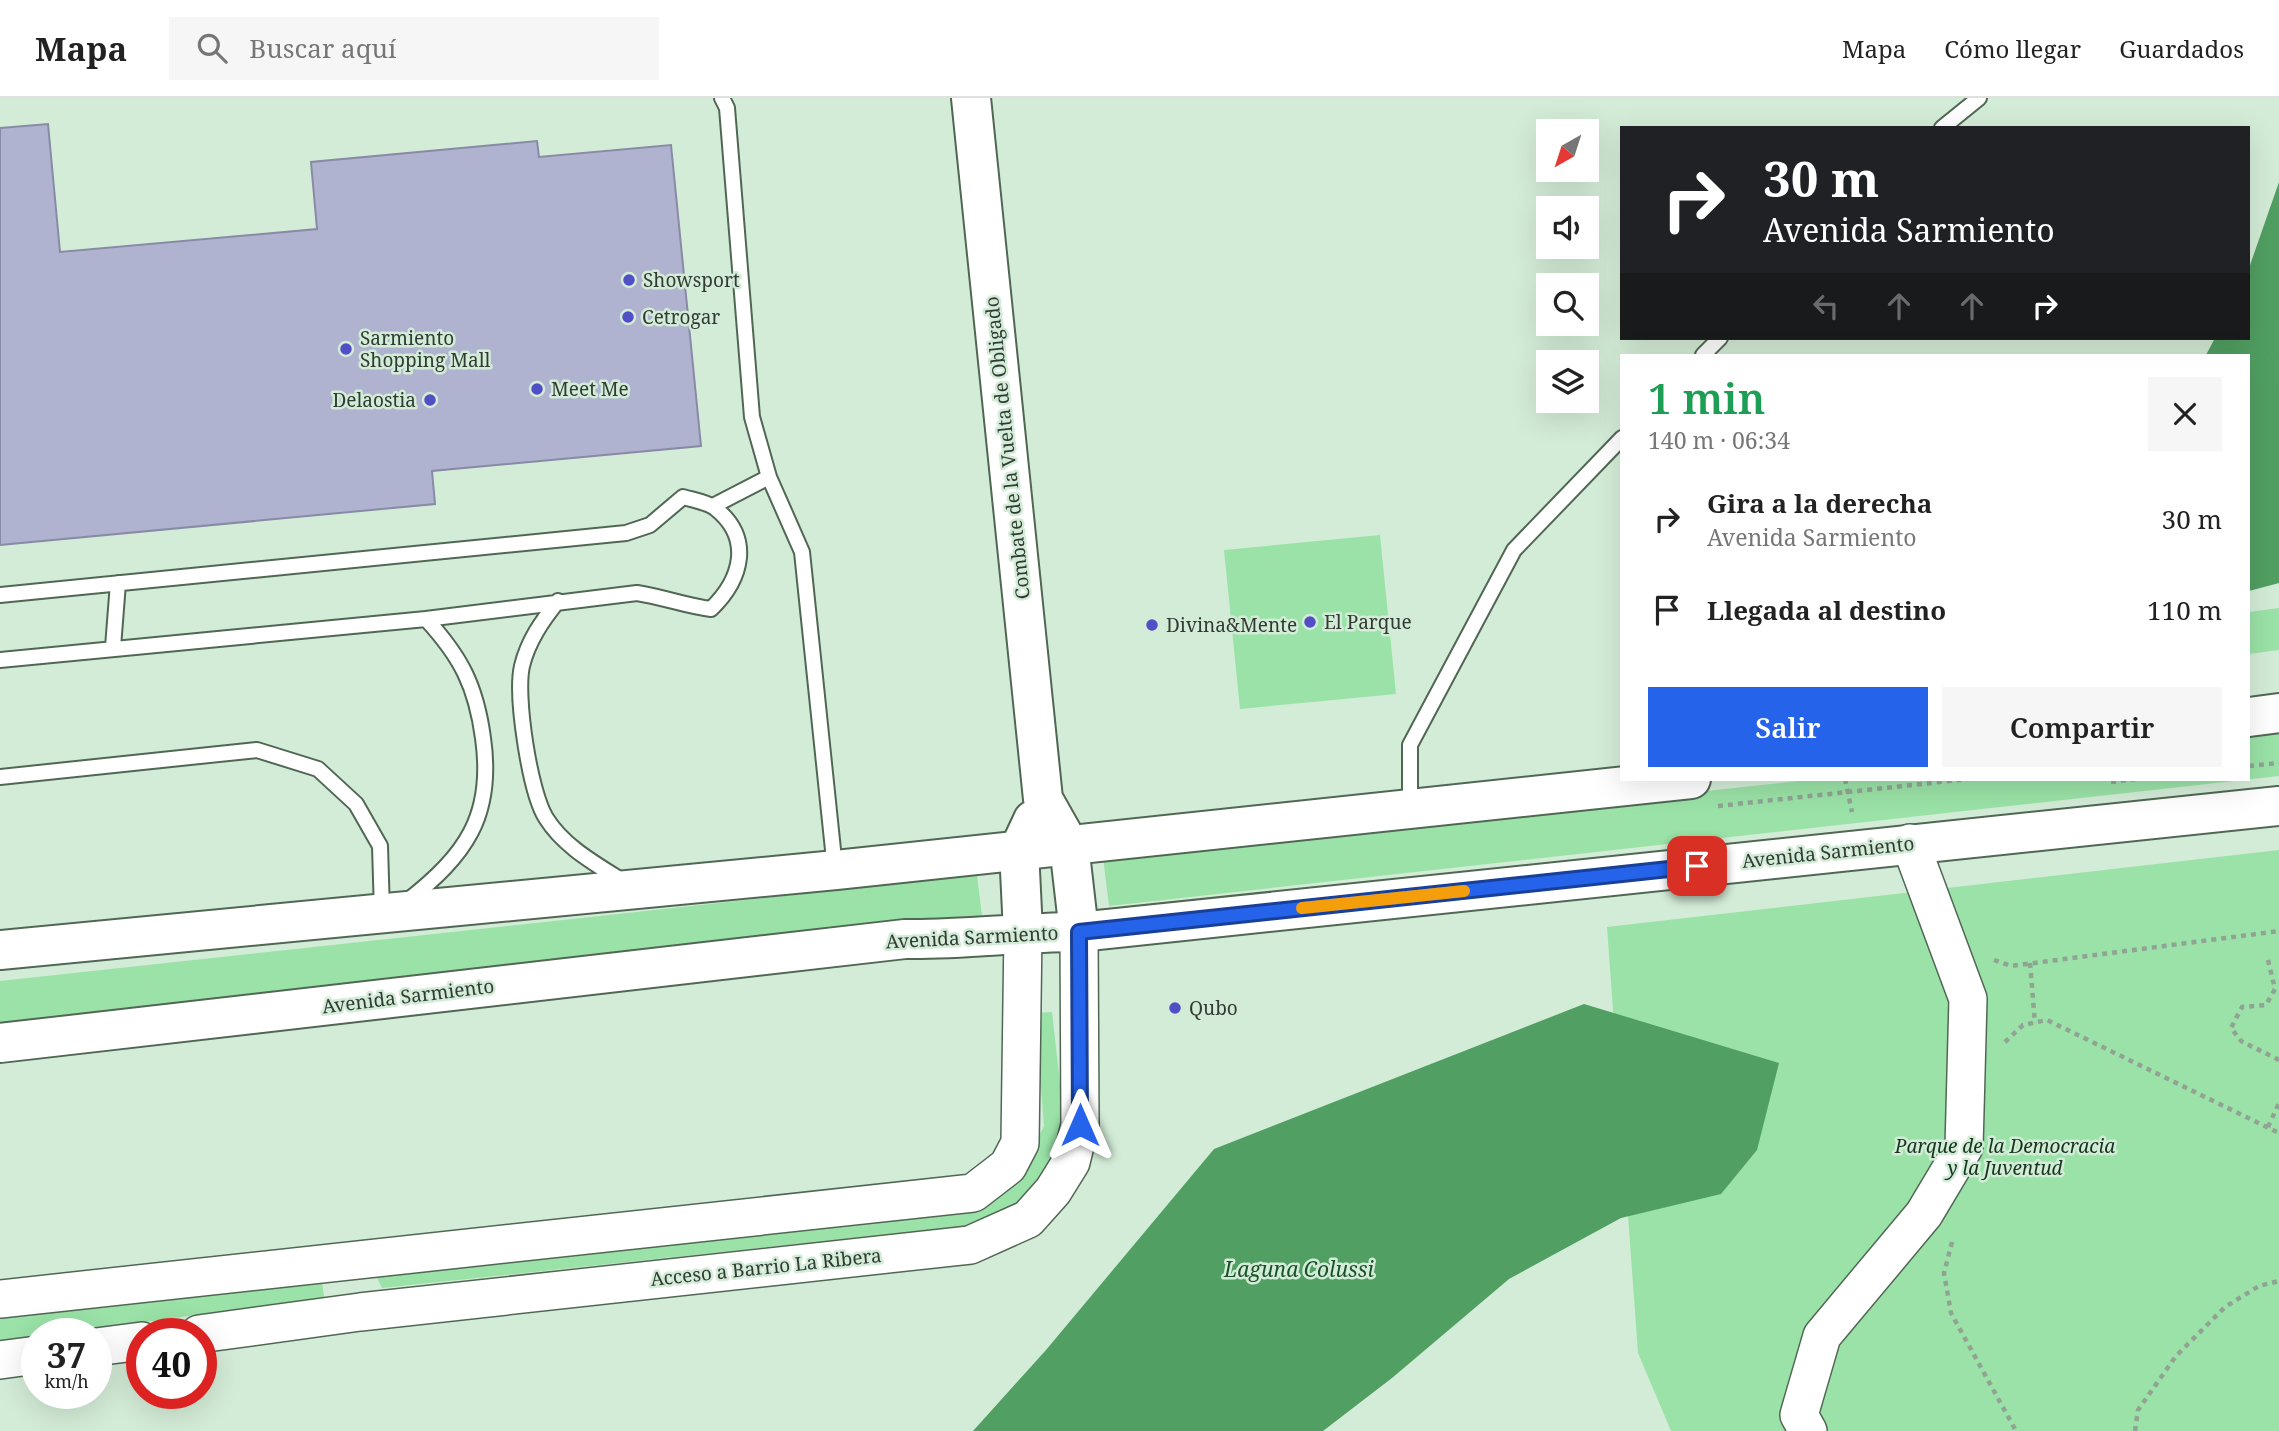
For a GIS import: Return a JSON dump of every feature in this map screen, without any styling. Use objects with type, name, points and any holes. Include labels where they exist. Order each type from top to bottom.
[{"type":"main road","name":"Combate de la Vuelta de Obligado","points":[[971,98],[1043,799],[1069,845],[1079,932]]},
{"type":"main road","points":[[2250,717],[2279,713]]},
{"type":"main road","points":[[0,950],[836,870],[1673,781]]},
{"type":"main road","points":[[1023,932],[1019,850],[1043,799]]},
{"type":"main road","name":"Avenida Sarmiento","points":[[0,1043],[905,939],[937,940],[1023,932],[1079,932],[2279,806]]},
{"type":"street","points":[[1808,1431],[1799,1415],[1822,1336],[1924,1214],[1964,1147],[1968,999],[1910,843]]},
{"type":"street","points":[[0,1299],[346,1259],[973,1193],[1008,1166],[1020,1143],[1023,932]]},
{"type":"street","name":"Acceso a Barrio La Ribera","points":[[217,1332],[360,1312],[970,1245],[1028,1219],[1053,1191],[1071,1162],[1080,1125],[1079,932]]},
{"type":"street","points":[[346,1259],[360,1312]]},
{"type":"street","points":[[0,1360],[21,1357]]},
{"type":"lane","points":[[722,98],[727,108],[752,417],[769,477],[802,552],[836,870]]},
{"type":"lane","points":[[1944,126],[1979,98]]},
{"type":"lane","points":[[1704,354],[1718,340]]},
{"type":"lane","points":[[1410,810],[1410,745],[1514,550],[1620,440]]},
{"type":"lane","points":[[713,506],[769,477]]},
{"type":"lane","points":[[0,595],[626,533],[650,525],[683,497],[713,506],[731,526],[738,544],[740,564],[732,587],[711,609],[685,606],[663,597],[637,593],[426,619],[113,647],[0,660]]},
{"type":"lane","points":[[113,647],[118,583]]},
{"type":"lane","points":[[558,601],[536,631],[522,667],[520,699],[532,780],[546,818],[579,854],[637,890]]},
{"type":"lane","points":[[0,777],[257,750],[318,769],[356,804],[380,846],[387,913],[436,878],[468,840],[482,808],[488,772],[478,706],[468,677],[454,650],[426,619]]},
{"type":"path","points":[[2250,766],[2279,763]]},
{"type":"path","points":[[1845,781],[1859,849]]},
{"type":"path","points":[[1989,959],[2011,966],[2279,931]]},
{"type":"path","points":[[2268,960],[2275,989],[2266,1005],[2242,1007],[2231,1028],[2241,1041],[2279,1060]]},
{"type":"path","points":[[2030,963],[2035,1023]]},
{"type":"path","points":[[1997,1049],[2023,1025],[2047,1020],[2279,1133]]},
{"type":"path","points":[[2268,1127],[2279,1103]]},
{"type":"path","points":[[1955,1232],[1944,1273],[1951,1312],[2016,1431]]},
{"type":"path","points":[[2135,1431],[2138,1410],[2176,1356],[2225,1307],[2259,1286],[2279,1281]]},
{"type":"green space","name":"El Parque","points":[[1380,535],[1396,694],[1240,709],[1224,550]]},
{"type":"green space","points":[[2279,608],[2279,650],[2250,654],[2250,612]]},
{"type":"green space","points":[[2279,728],[2279,776],[2250,779],[2250,731]]},
{"type":"green space","points":[[1799,781],[2234,781],[1109,906],[1103,857]]},
{"type":"green space","name":"Parque de la Democracia y la Juventud","points":[[2279,850],[2279,1431],[1671,1431],[1638,1353],[1607,927]]},
{"type":"green space","points":[[977,875],[982,916],[0,1026],[0,981]]},
{"type":"green space","points":[[1052,1012],[1063,1110],[1060,1139],[1043,1173],[1015,1208],[978,1225],[382,1288],[374,1272],[974,1205],[1025,1165],[1044,1126],[1035,1013]]},
{"type":"green space","points":[[321,1274],[324,1297],[174,1318],[126,1318],[126,1325],[112,1327],[112,1318],[21,1318],[21,1340],[0,1343],[0,1310]]},
{"type":"water","points":[[2279,182],[2279,583],[2250,591],[2250,354],[2207,354],[2214,340],[2250,340],[2250,265]]},
{"type":"water","name":"Laguna Colussi","points":[[1584,1004],[1779,1063],[1757,1150],[1721,1194],[1621,1218],[1509,1279],[1392,1378],[1323,1431],[973,1431],[1046,1350],[1214,1149]]},
{"type":"building","name":"Sarmiento Shopping Mall","points":[[48,124],[60,252],[317,229],[311,162],[537,141],[539,157],[671,145],[701,446],[432,471],[435,504],[0,545],[0,128]]},
{"type":"slow traffic","points":[[1302,908],[1464,891]]},
{"type":"place","name":"Showsport","points":[[629,280]]},
{"type":"place","name":"Cetrogar","points":[[628,317]]},
{"type":"place","name":"Sarmiento Shopping Mall","points":[[346,349]]},
{"type":"place","name":"Meet Me","points":[[537,389]]},
{"type":"place","name":"Delaostia","points":[[430,400]]},
{"type":"place","name":"El Parque","points":[[1310,622]]},
{"type":"place","name":"Divina&Mente","points":[[1152,625]]},
{"type":"place","name":"Qubo","points":[[1175,1008]]},
{"type":"route","points":[[1080,1125],[1079,932],[1697,866]]}]
